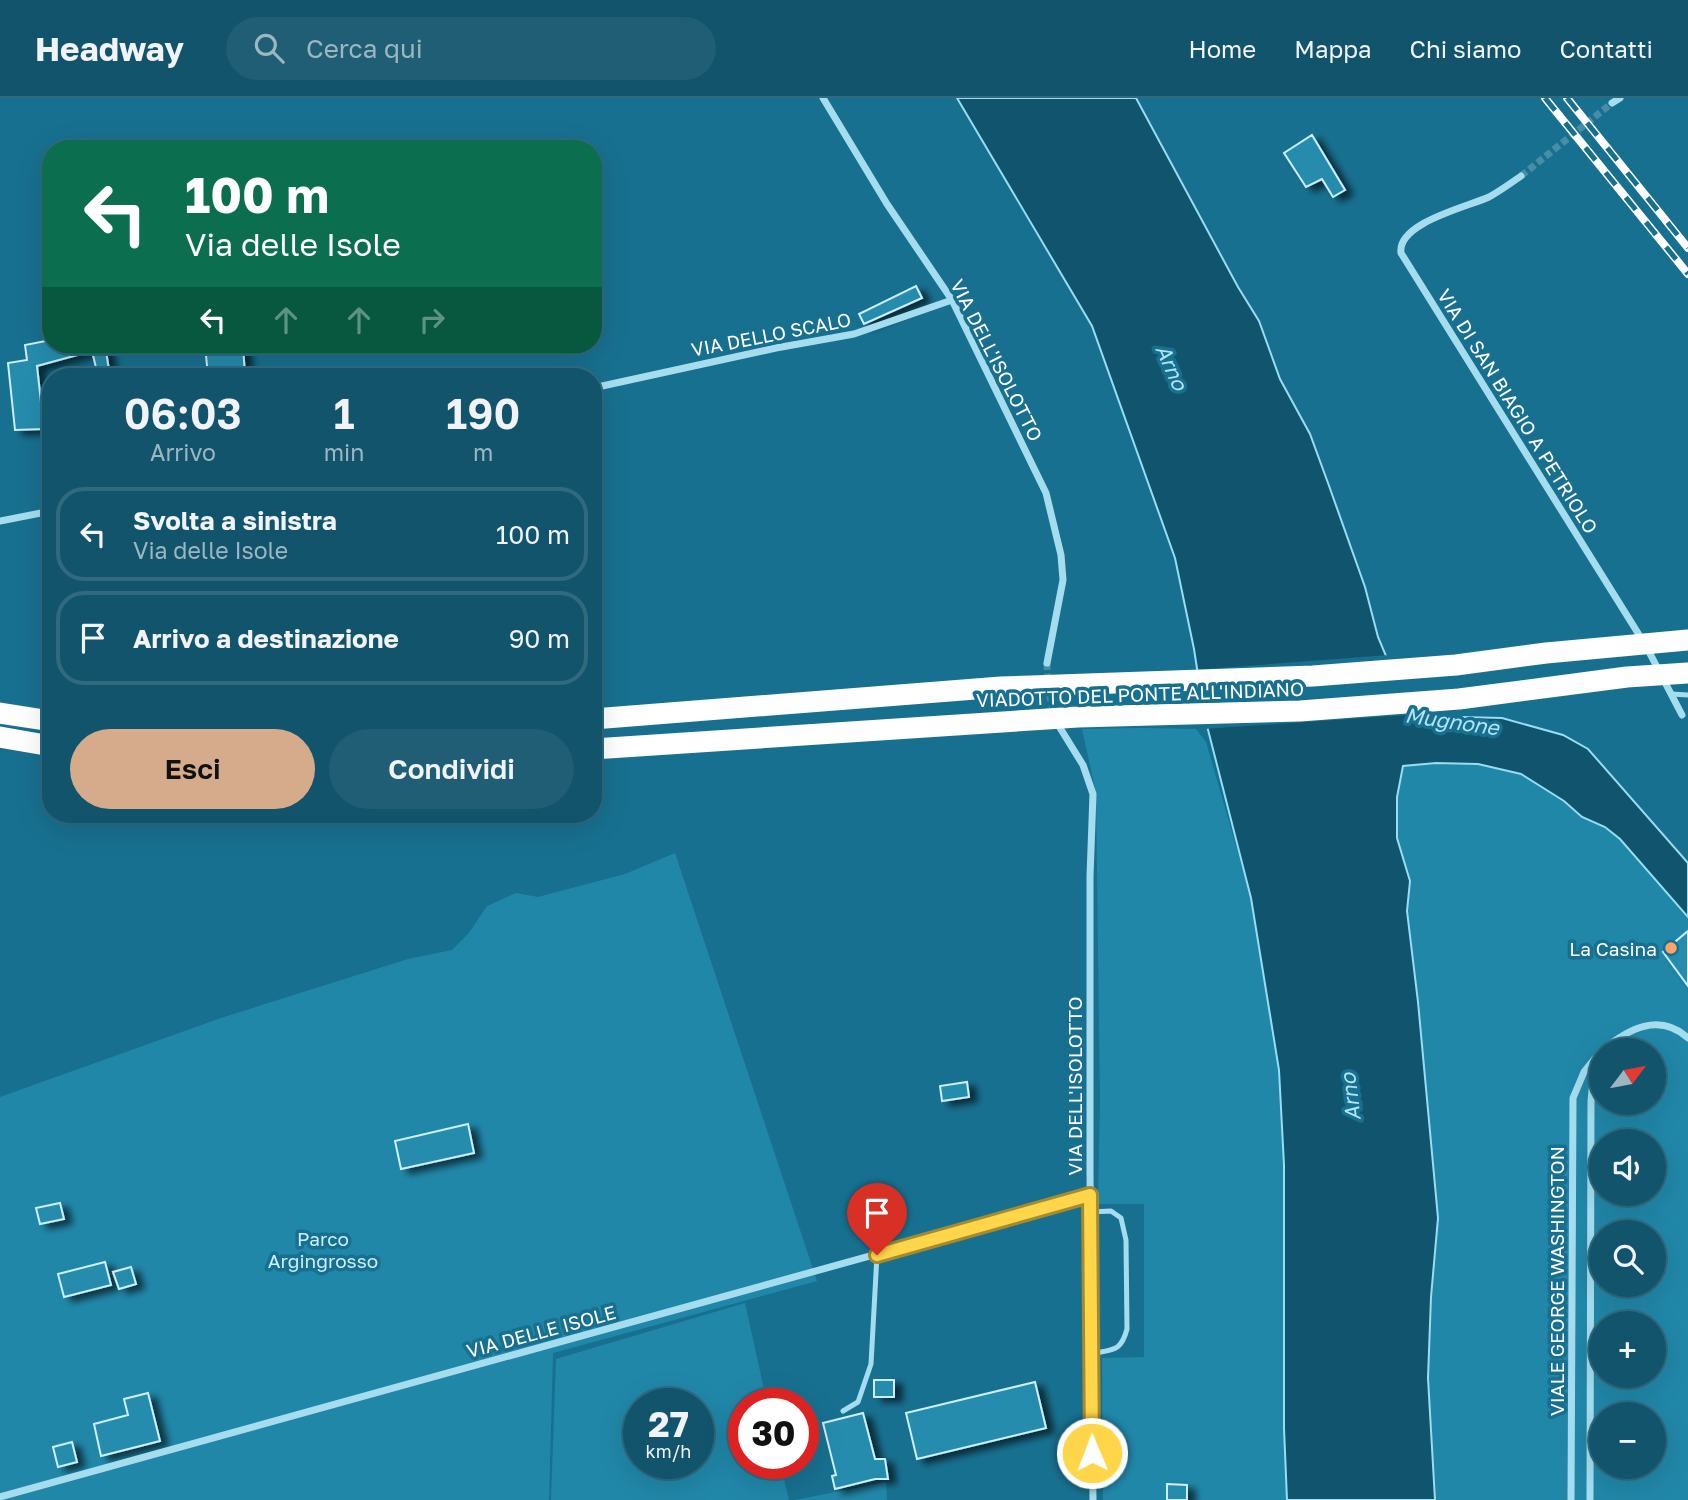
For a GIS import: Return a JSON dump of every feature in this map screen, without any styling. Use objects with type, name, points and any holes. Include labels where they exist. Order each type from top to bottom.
[{"type":"highway","name":"VIADOTTO DEL PONTE ALL'INDIANO","points":[[602,718],[1001,687],[1313,676],[1455,665],[1572,650],[1688,640]]},
{"type":"highway","name":"VIADOTTO DEL PONTE ALL'INDIANO","points":[[602,748],[1078,717],[1300,711],[1459,699],[1627,677],[1688,673]]},
{"type":"highway","points":[[0,713],[42,720]]},
{"type":"highway","points":[[0,737],[42,745]]},
{"type":"street","name":"VIA DELL'ISOLOTTO","points":[[823,98],[887,204],[952,300],[1046,493],[1061,555],[1063,580],[1046,663]]},
{"type":"street","points":[[1612,103],[1620,98]]},
{"type":"street","name":"VIA DI SAN BIAGIO A PETRIOLO","points":[[1521,176],[1492,195],[1416,227],[1404,240],[1400,247],[1401,253],[1646,646],[1678,707],[1685,714]]},
{"type":"street","name":"VIA DELLO SCALO","points":[[602,386],[854,334],[952,300]]},
{"type":"street","points":[[0,521],[42,513]]},
{"type":"street","name":"VIA DELL'ISOLOTTO","points":[[1057,723],[1083,765],[1093,793],[1090,876],[1093,1500]]},
{"type":"street","name":"VIALE GEORGE WASHINGTON","points":[[1617,1038],[1644,1025],[1665,1026],[1688,1038]]},
{"type":"street","name":"VIALE GEORGE WASHINGTON","points":[[1572,1500],[1573,1098],[1589,1065]]},
{"type":"street","points":[[1590,1500],[1591,1115]]},
{"type":"street","name":"VIA DELLE ISOLE","points":[[0,1497],[1090,1195]]},
{"type":"lane","points":[[1671,694],[1688,695]]},
{"type":"lane","points":[[1090,1212],[1111,1211],[1121,1218],[1126,1240],[1128,1329],[1124,1343],[1117,1349],[1091,1354]]},
{"type":"lane","points":[[843,1411],[858,1402],[871,1364],[877,1255]]},
{"type":"green space","points":[[1082,729],[1196,729],[1206,742],[1251,898],[1279,1070],[1284,1165],[1284,1428],[1287,1500],[1103,1500],[1102,1358],[1144,1357],[1144,1204],[1098,1204],[1100,1100],[1096,793]]},
{"type":"green space","points":[[1436,763],[1478,764],[1521,774],[1564,801],[1582,817],[1605,827],[1620,839],[1688,917],[1688,1500],[1435,1500],[1428,1378],[1438,1218],[1407,911],[1410,881],[1397,838],[1397,797],[1403,766]]},
{"type":"green space","name":"Parco Argingrosso","points":[[675,853],[817,1281],[553,1353],[549,1500],[0,1500],[0,1097],[221,1018],[408,959],[452,950],[469,933],[487,906],[516,893],[538,897],[625,874]]},
{"type":"green space","points":[[745,1303],[764,1388],[728,1388],[728,1479],[784,1479],[789,1500],[551,1500],[556,1359]]},
{"type":"green space","points":[[886,1482],[887,1500],[795,1500]]},
{"type":"water","points":[[957,98],[1136,98],[1259,321],[1280,379],[1310,434],[1365,587],[1378,637],[1404,699],[1422,716],[1502,718],[1563,735],[1588,749],[1688,863],[1688,917],[1620,839],[1605,827],[1582,817],[1564,801],[1521,774],[1478,764],[1436,763],[1403,766],[1397,797],[1397,838],[1410,881],[1407,911],[1438,1218],[1428,1378],[1435,1500],[1287,1500],[1284,1428],[1284,1165],[1279,1070],[1251,898],[1204,714],[1175,558],[1092,326]]},
{"type":"pier","points":[[1389,655],[1407,697],[1424,713],[1436,713],[1204,729],[1197,692],[1217,689],[1197,690],[1193,670]]},
{"type":"building","points":[[1312,135],[1345,190],[1333,197],[1322,179],[1306,187],[1284,153]]},
{"type":"building","points":[[916,286],[922,298],[864,324],[859,314]]},
{"type":"building","points":[[42,342],[42,354],[81,354],[37,366],[42,429],[15,430],[8,363],[27,360],[25,345]]},
{"type":"building","points":[[93,354],[106,354],[109,368],[96,368]]},
{"type":"building","points":[[206,354],[244,354],[244,368],[207,368]]},
{"type":"building","points":[[1688,931],[1688,986],[1663,952]]},
{"type":"building","points":[[967,1082],[969,1097],[942,1101],[940,1086]]},
{"type":"building","points":[[468,1124],[474,1153],[401,1169],[395,1141]]},
{"type":"building","points":[[60,1203],[64,1219],[40,1224],[36,1208]]},
{"type":"building","points":[[105,1262],[111,1285],[64,1297],[58,1274]]},
{"type":"building","points":[[131,1267],[136,1284],[119,1289],[113,1272]]},
{"type":"building","points":[[874,1380],[894,1380],[894,1397],[874,1397]]},
{"type":"building","points":[[1035,1382],[1046,1428],[917,1459],[906,1413]]},
{"type":"building","points":[[148,1393],[160,1441],[101,1456],[94,1424],[128,1415],[124,1399]]},
{"type":"building","points":[[863,1413],[875,1459],[885,1459],[888,1479],[875,1479],[835,1489],[832,1476],[836,1475],[823,1423]]},
{"type":"building","points":[[72,1442],[77,1462],[58,1467],[53,1447]]},
{"type":"building","points":[[1167,1484],[1187,1485],[1187,1500],[1167,1500]]},
{"type":"tunnel","points":[[1521,176],[1612,103]]},
{"type":"tunnel","points":[[1047,663],[1048,689],[1055,717]]},
{"type":"railway","points":[[1545,98],[1688,274]]},
{"type":"railway","points":[[1567,98],[1688,248]]},
{"type":"place","name":"La Casina","points":[[1671,948]]},
{"type":"route","points":[[877,1255],[1090,1195],[1092,1453]]},
{"type":"water label","name":"Arno","points":[[1172,367]]},
{"type":"water label","name":"Mugnone","points":[[1452,721]]},
{"type":"water label","name":"Arno","points":[[1350,1097]]}]
